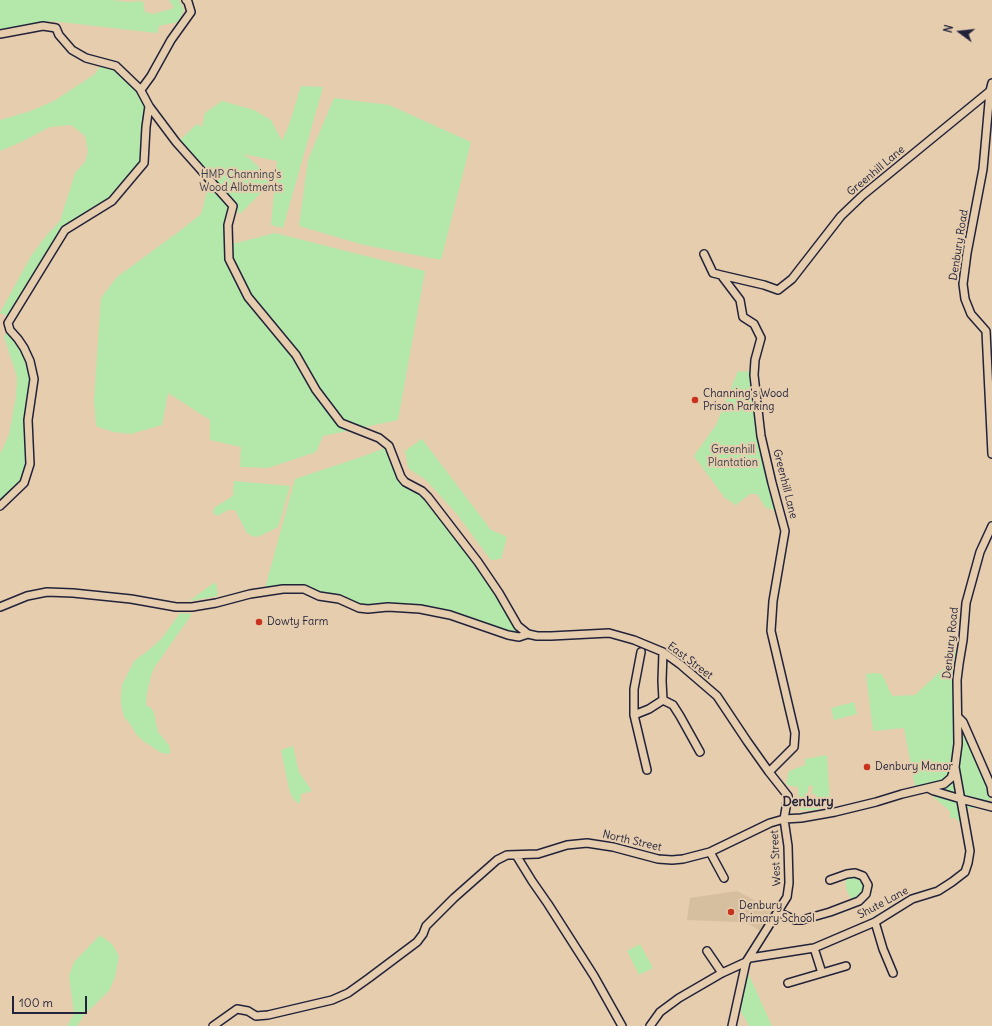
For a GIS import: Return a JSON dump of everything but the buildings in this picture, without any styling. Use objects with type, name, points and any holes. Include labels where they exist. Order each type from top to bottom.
[{"type":"street","points":[[140,89],[151,76],[171,40],[191,12],[186,0]]},
{"type":"street","points":[[0,34],[43,26],[56,28],[59,35],[72,50],[86,58],[116,66],[140,89],[149,106],[176,142],[233,206],[228,226],[229,259],[248,297],[296,355],[316,390],[341,423],[379,438],[389,446],[401,476],[405,482],[422,491],[428,497],[478,562],[499,593],[518,626],[528,634]]},
{"type":"street","name":"Denbury Road","points":[[992,83],[983,169],[967,253],[963,284],[965,299],[971,314],[986,331],[992,454]]},
{"type":"street","name":"Greenhill Lane","points":[[704,254],[713,273],[764,285],[778,290],[792,279],[841,216],[863,195],[990,91]]},
{"type":"street","points":[[0,506],[24,483],[30,464],[28,420],[34,379],[30,361],[24,348],[10,330],[8,323],[65,230],[112,201],[144,163],[149,106]]},
{"type":"street","points":[[146,128],[160,120]]},
{"type":"street","name":"Greenhill Lane","points":[[721,275],[740,300],[743,317],[754,324],[761,338],[755,360],[754,375],[761,436],[785,531],[773,601],[771,631],[796,733],[794,747],[769,772]]},
{"type":"street","name":"Denbury Road","points":[[955,767],[958,744],[959,664],[963,640],[966,603],[980,552],[992,526]]},
{"type":"street","name":"East Street","points":[[0,607],[27,596],[47,592],[124,598],[176,607],[192,607],[216,603],[250,594],[283,589],[304,589],[319,596],[339,599],[359,608],[368,609],[388,606],[420,609],[450,615],[508,635],[519,637],[528,634],[537,636],[551,636],[609,633],[634,640],[663,652],[681,665],[717,696],[769,772],[788,796],[788,819]]},
{"type":"street","points":[[641,652],[634,688],[634,715],[647,770]]},
{"type":"street","points":[[662,700],[663,652]]},
{"type":"street","points":[[634,715],[649,710],[662,700]]},
{"type":"street","points":[[662,700],[673,705],[700,752]]},
{"type":"street","points":[[958,717],[963,722],[992,788]]},
{"type":"street","name":"North Street","points":[[213,1026],[237,1009],[248,1011],[256,1016],[268,1015],[332,1000],[348,993],[417,942],[423,934],[426,926],[454,898],[497,860],[507,855],[538,854],[567,845],[587,843],[613,847],[658,859],[683,859],[710,852],[770,823],[835,812],[944,784],[951,778],[955,767]]},
{"type":"street","name":"Shute Lane","points":[[650,1026],[660,1012],[679,998],[748,960],[814,948],[875,922],[912,899],[938,891],[965,872],[970,851],[955,767]]},
{"type":"street","points":[[928,788],[961,799],[992,806]]},
{"type":"street","name":"West Street","points":[[732,1026],[748,960],[787,898],[789,883],[788,819]]},
{"type":"street","points":[[710,852],[724,878]]},
{"type":"street","points":[[516,855],[594,976],[622,1026]]},
{"type":"street","points":[[778,912],[794,920],[802,920],[830,912],[859,901],[866,894],[868,885],[863,876],[855,873],[830,880]]},
{"type":"street","points":[[839,877],[842,885]]},
{"type":"street","points":[[875,922],[883,950],[893,973]]},
{"type":"street","points":[[814,948],[822,973]]},
{"type":"street","points":[[707,950],[722,973]]},
{"type":"street","points":[[788,983],[846,966]]},
{"type":"shaded area","name":"Denbury Primary School","points":[[737,891],[774,911],[762,932],[747,923],[687,920],[690,898]]},
{"type":"green space","points":[[0,0],[143,1],[145,12],[153,14],[174,8],[169,0],[179,0],[184,10],[178,22],[159,26],[157,33],[51,21],[0,32]]},
{"type":"green space","points":[[103,62],[128,76],[149,106],[144,165],[125,189],[106,209],[67,233],[10,317],[0,313],[31,256],[46,236],[60,221],[75,173],[85,162],[88,151],[85,136],[71,125],[50,127],[0,151],[0,120],[28,112],[54,101],[95,74]]},
{"type":"green space","name":"HMP Channing's Wood Allotments","points":[[301,86],[323,87],[283,228],[271,225],[277,161],[243,154],[273,181],[240,214],[179,141],[197,124],[202,127],[205,113],[222,101],[254,110],[271,120],[282,141],[289,125]]},
{"type":"green space","points":[[334,98],[389,105],[471,142],[441,260],[364,245],[299,226],[308,160]]},
{"type":"green space","points":[[209,184],[229,208],[232,221],[233,244],[275,233],[425,271],[398,420],[323,436],[316,452],[268,468],[240,467],[241,447],[210,440],[210,420],[168,393],[162,425],[131,434],[113,432],[96,426],[94,400],[101,298],[117,277],[201,214]]},
{"type":"green space","points":[[8,328],[21,343],[32,374],[29,441],[24,483],[0,503],[0,454],[9,435],[16,396],[17,377],[4,337]]},
{"type":"green space","name":"Greenhill Plantation","points":[[751,370],[776,511],[765,507],[757,494],[750,494],[736,505],[725,498],[694,456],[716,425],[738,371],[744,372]]},
{"type":"green space","points":[[422,439],[491,530],[507,537],[501,559],[491,560],[456,513],[426,480],[408,468],[405,451]]},
{"type":"green space","points":[[387,447],[399,478],[426,500],[476,564],[509,618],[516,627],[524,633],[509,633],[422,607],[389,603],[368,607],[359,605],[345,598],[323,593],[306,585],[265,588],[295,479]]},
{"type":"green space","points":[[234,481],[290,486],[278,527],[257,537],[252,536],[247,533],[235,510],[228,510],[217,516],[213,513],[214,508],[233,495]]},
{"type":"green space","points":[[216,583],[218,596],[189,601]]},
{"type":"green space","points":[[180,613],[192,614],[154,668],[147,693],[146,705],[152,709],[154,713],[158,732],[169,745],[170,754],[161,753],[136,734],[124,717],[121,704],[121,695],[122,685],[134,661],[162,638]]},
{"type":"green space","points":[[959,644],[955,673],[955,723],[949,772],[945,779],[936,783],[915,787],[904,728],[873,731],[866,674],[882,674],[892,696],[915,695],[947,665]]},
{"type":"green space","points":[[854,702],[857,714],[834,720],[831,708]]},
{"type":"green space","points":[[961,725],[988,785],[990,800],[977,808],[961,810],[964,824],[961,824],[955,818],[950,818],[950,811],[931,795],[937,789],[947,786],[954,776]]},
{"type":"green space","points":[[293,746],[299,772],[312,791],[301,794],[300,804],[292,797],[289,789],[281,750]]},
{"type":"green space","points":[[827,755],[830,804],[815,810],[800,810],[798,787],[786,784],[789,771],[805,765],[805,759]],"holes":[[[808,786],[813,786],[812,794],[816,794],[816,798],[813,798],[813,801],[816,802],[816,807],[807,808],[808,798],[805,797],[805,793],[808,793]]]},
{"type":"green space","points":[[853,875],[861,879],[865,885],[864,894],[852,901],[845,883],[847,879]]},
{"type":"green space","points":[[100,935],[112,944],[119,956],[115,977],[109,991],[84,1015],[77,1026],[67,1026],[74,1014],[69,976],[74,962]]},
{"type":"green space","points":[[640,944],[653,968],[639,975],[627,951]]},
{"type":"green space","points":[[748,973],[772,1026],[749,1026],[741,1012],[742,999]]},
{"type":"place","name":"Channing's Wood Prison Parking","points":[[695,400]]},
{"type":"place","name":"Dowty Farm","points":[[259,622]]},
{"type":"place","name":"Denbury Manor","points":[[867,767]]},
{"type":"place","name":"Denbury Primary School","points":[[731,912]]},
{"type":"district","name":"Denbury","points":[[808,802]]}]
